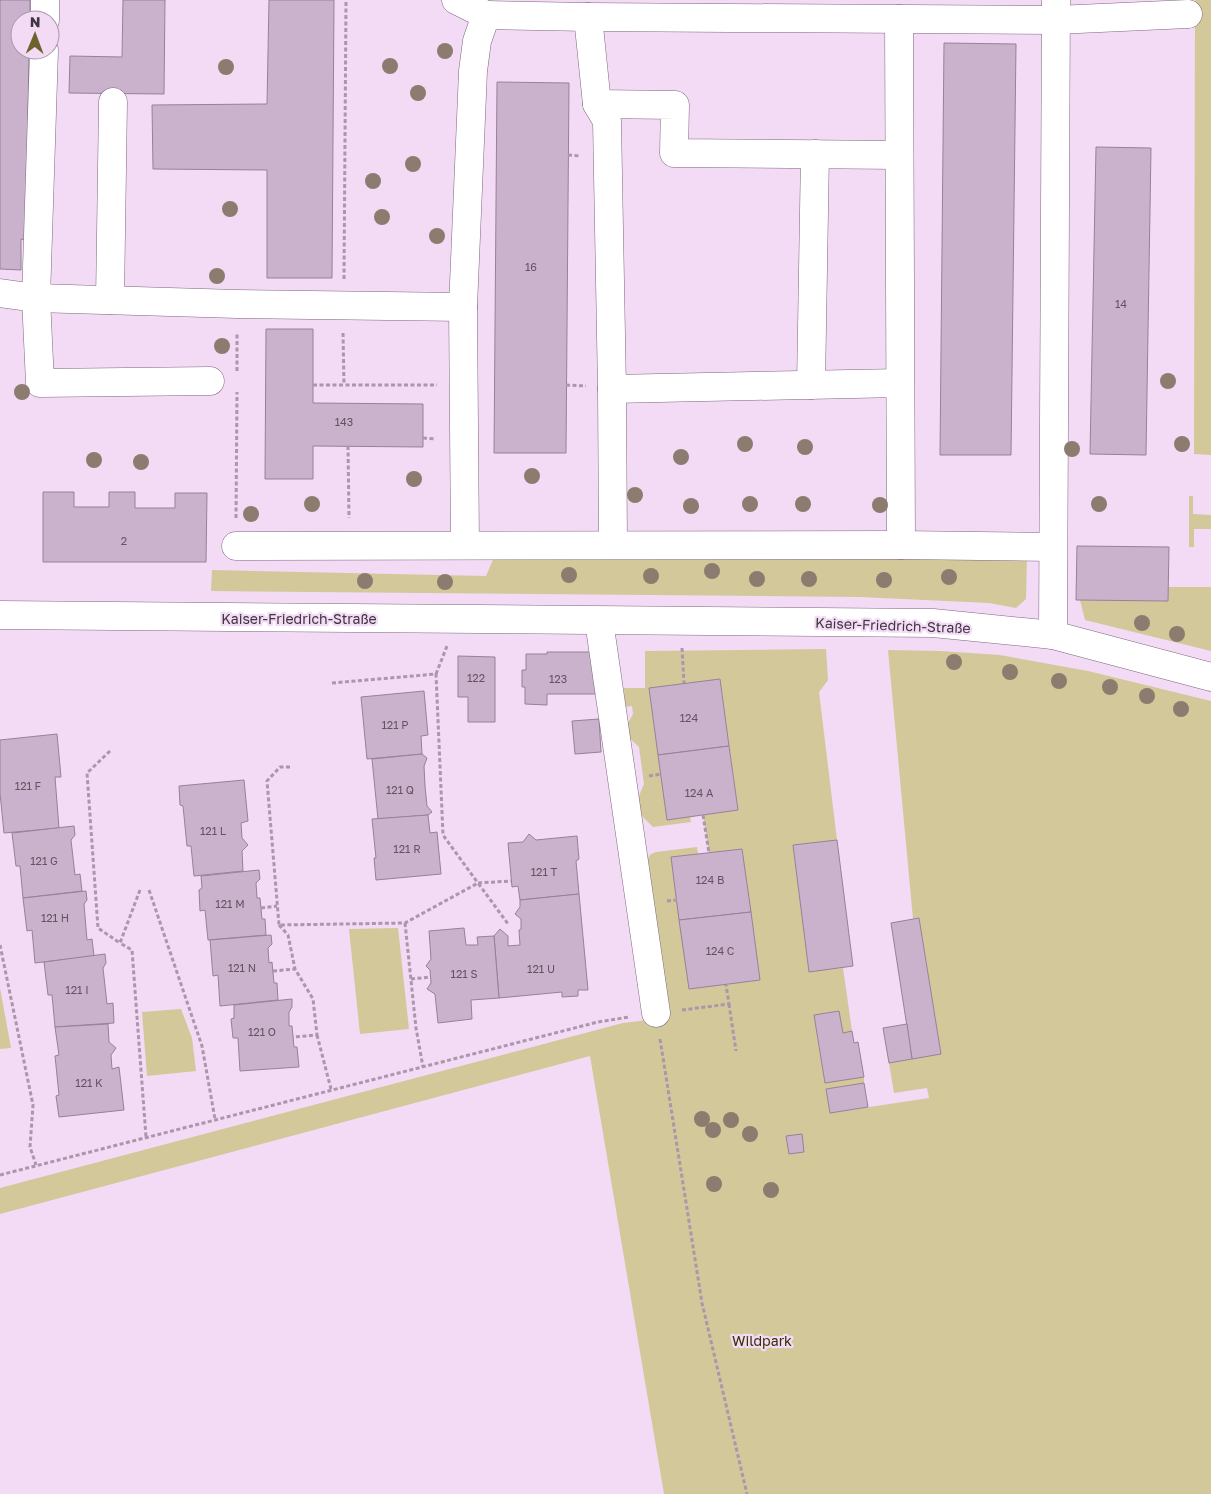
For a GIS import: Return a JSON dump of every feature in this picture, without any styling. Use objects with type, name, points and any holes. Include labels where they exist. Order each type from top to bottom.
[{"type":"street","points":[[456,0],[486,15],[588,18],[899,19],[964,9],[1188,14]]},
{"type":"street","points":[[1053,634],[1056,10]]},
{"type":"street","points":[[464,545],[463,307],[473,71],[477,41],[486,15]]},
{"type":"street","points":[[588,18],[597,104],[607,121],[613,545]]},
{"type":"street","points":[[899,19],[900,545]]},
{"type":"street","points":[[44,60],[36,298],[40,383],[210,381]]},
{"type":"street","points":[[110,300],[113,102]]},
{"type":"street","points":[[597,104],[674,105],[674,153],[899,155]]},
{"type":"street","points":[[812,385],[815,154]]},
{"type":"street","points":[[0,293],[36,298],[237,304],[463,307]]},
{"type":"street","points":[[612,389],[900,383]]},
{"type":"street","points":[[236,546],[900,545],[1053,547]]},
{"type":"street","name":"Kaiser-Friedrich-Straße","points":[[0,615],[933,623],[1053,634],[1211,677]]},
{"type":"street","points":[[598,621],[656,1013]]},
{"type":"path","points":[[344,385],[346,0]]},
{"type":"path","points":[[237,304],[237,372]]},
{"type":"path","points":[[313,385],[464,386]]},
{"type":"path","points":[[236,546],[237,391]]},
{"type":"path","points":[[348,446],[349,546]]},
{"type":"path","points":[[681,640],[684,683]]},
{"type":"path","points":[[332,683],[436,674],[443,836],[508,924]]},
{"type":"path","points":[[110,751],[87,773],[98,928],[132,950],[146,1137]]},
{"type":"path","points":[[290,767],[280,766],[267,781],[279,925],[288,935],[296,969],[313,999],[317,1035],[331,1090]]},
{"type":"path","points":[[702,815],[709,853]]},
{"type":"path","points":[[279,925],[405,923],[478,883],[511,881]]},
{"type":"path","points":[[120,942],[140,890]]},
{"type":"path","points":[[148,890],[202,1046],[215,1119]]},
{"type":"path","points":[[261,908],[277,906]]},
{"type":"path","points":[[405,923],[416,1028],[424,1067]]},
{"type":"path","points":[[0,944],[33,1105],[30,1147],[36,1165]]},
{"type":"path","points":[[272,971],[296,969]]},
{"type":"path","points":[[411,979],[430,977]]},
{"type":"path","points":[[726,984],[736,1051]]},
{"type":"path","points":[[0,1175],[598,1022],[729,1004]]},
{"type":"path","points":[[656,1013],[702,1303],[747,1494]]},
{"type":"path","points":[[293,1037],[317,1035]]},
{"type":"green space","points":[[1195,0],[1211,0],[1211,455],[1194,454]]},
{"type":"green space","points":[[1189,496],[1193,496],[1193,514],[1211,515],[1211,529],[1194,529],[1194,547],[1189,547]]},
{"type":"green space","points":[[495,555],[1027,558],[1026,599],[1016,608],[989,603],[860,597],[211,591],[212,570],[486,576]]},
{"type":"green space","points":[[1168,587],[1211,587],[1211,651],[1085,620],[1080,600],[1168,601]]},
{"type":"green space","name":"Wildpark","points":[[826,649],[828,680],[819,692],[837,840],[793,845],[809,971],[843,968],[852,1031],[843,1033],[839,1011],[814,1015],[825,1083],[864,1077],[864,1083],[826,1089],[830,1113],[929,1098],[927,1088],[894,1093],[889,1063],[941,1054],[919,918],[913,919],[888,650],[1000,655],[1088,671],[1211,701],[1211,1494],[664,1494],[590,1056],[0,1214],[0,1188],[623,1023],[665,1018],[647,859],[656,852],[697,847],[698,854],[671,858],[689,989],[760,980],[742,849],[709,853],[703,815],[738,810],[720,679],[649,688],[667,819],[690,816],[691,822],[653,827],[634,808],[644,784],[639,747],[623,732],[633,714],[632,706],[625,707],[624,688],[645,688],[645,651]]},
{"type":"green space","points":[[398,928],[409,1029],[360,1034],[349,929]]},
{"type":"green space","points":[[0,988],[11,1048],[0,1049]]},
{"type":"green space","points":[[181,1009],[192,1038],[196,1071],[147,1076],[142,1012]]},
{"type":"building","points":[[0,0],[30,0],[30,10],[10,10],[10,60],[29,60],[26,240],[21,239],[21,270],[0,269]]},
{"type":"building","points":[[123,0],[165,0],[164,94],[69,93],[70,56],[122,57]]},
{"type":"building","points":[[269,0],[334,0],[332,278],[267,278],[267,170],[153,169],[152,105],[267,104]]},
{"type":"building","points":[[944,43],[1016,44],[1011,455],[940,455]]},
{"type":"building","points":[[497,82],[569,83],[566,453],[494,453]]},
{"type":"building","points":[[1096,147],[1151,148],[1146,455],[1090,454]]},
{"type":"building","points":[[266,329],[313,329],[313,403],[423,404],[423,447],[313,446],[313,479],[265,479]]},
{"type":"building","points":[[43,492],[74,492],[74,507],[109,507],[109,492],[135,492],[135,508],[175,508],[175,493],[207,493],[206,562],[43,562]]},
{"type":"building","points":[[1077,546],[1169,547],[1168,601],[1076,600]]},
{"type":"building","points":[[547,652],[592,652],[597,694],[547,694],[547,705],[525,704],[522,670],[526,670],[526,654],[547,654]]},
{"type":"building","points":[[458,656],[495,657],[495,722],[468,722],[468,697],[458,697]]},
{"type":"building","points":[[720,679],[729,746],[658,755],[649,688]]},
{"type":"building","points":[[424,691],[428,735],[421,736],[422,754],[367,759],[361,697]]},
{"type":"building","points":[[599,719],[601,752],[575,754],[572,721]]},
{"type":"building","points":[[57,734],[61,777],[55,777],[59,828],[4,833],[0,793],[0,740]]},
{"type":"building","points":[[729,746],[738,810],[667,820],[658,755]]},
{"type":"building","points":[[422,754],[427,758],[424,766],[425,786],[427,806],[432,812],[428,815],[378,819],[372,759]]},
{"type":"building","points":[[244,780],[248,821],[241,823],[242,838],[248,845],[242,851],[243,871],[194,876],[191,846],[187,846],[183,806],[180,805],[179,786]]},
{"type":"building","points":[[428,815],[430,833],[437,832],[441,874],[376,880],[372,819]]},
{"type":"building","points":[[74,826],[75,835],[71,840],[75,875],[80,874],[82,891],[23,898],[20,866],[16,866],[12,833]]},
{"type":"building","points":[[529,834],[536,840],[577,836],[579,859],[576,861],[579,894],[520,900],[518,886],[512,887],[508,843],[523,842]]},
{"type":"building","points":[[837,840],[853,966],[809,972],[793,845]]},
{"type":"building","points":[[742,849],[751,912],[679,920],[671,857]]},
{"type":"building","points":[[259,870],[260,879],[256,883],[257,898],[260,898],[262,919],[265,919],[266,935],[208,940],[205,910],[200,911],[199,890],[202,888],[201,876]]},
{"type":"building","points":[[86,891],[87,900],[84,904],[87,940],[92,939],[94,956],[35,963],[32,930],[27,931],[23,898]]},
{"type":"building","points":[[579,894],[588,990],[578,990],[578,996],[562,997],[562,992],[499,998],[494,936],[500,929],[508,936],[508,946],[520,945],[519,930],[521,929],[521,919],[515,914],[520,907],[520,900]]},
{"type":"building","points":[[751,912],[760,980],[689,989],[679,920]]},
{"type":"building","points":[[919,918],[941,1054],[912,1059],[891,923]]},
{"type":"building","points":[[464,928],[466,945],[478,945],[477,937],[494,936],[499,998],[471,1000],[472,1019],[438,1023],[435,994],[427,989],[431,983],[430,970],[426,966],[431,959],[429,931]]},
{"type":"building","points":[[271,935],[272,944],[268,948],[269,963],[272,962],[274,983],[277,983],[278,1000],[220,1006],[218,975],[213,976],[210,940]]},
{"type":"building","points":[[105,954],[106,963],[103,968],[107,1004],[113,1003],[114,1023],[55,1027],[52,995],[48,995],[44,962]]},
{"type":"building","points":[[292,999],[292,1007],[289,1012],[289,1026],[292,1026],[294,1047],[297,1047],[299,1067],[240,1071],[238,1038],[233,1038],[231,1019],[234,1018],[234,1005]]},
{"type":"building","points":[[839,1011],[843,1033],[852,1031],[854,1043],[858,1042],[864,1077],[825,1083],[814,1015]]},
{"type":"building","points":[[108,1024],[109,1042],[116,1048],[111,1055],[112,1069],[119,1067],[124,1110],[59,1117],[56,1096],[59,1095],[55,1056],[59,1055],[55,1027]]},
{"type":"building","points":[[907,1024],[912,1059],[889,1063],[883,1028]]},
{"type":"building","points":[[864,1083],[868,1107],[830,1113],[826,1089]]},
{"type":"building","points":[[802,1134],[804,1152],[789,1154],[786,1136]]}]
